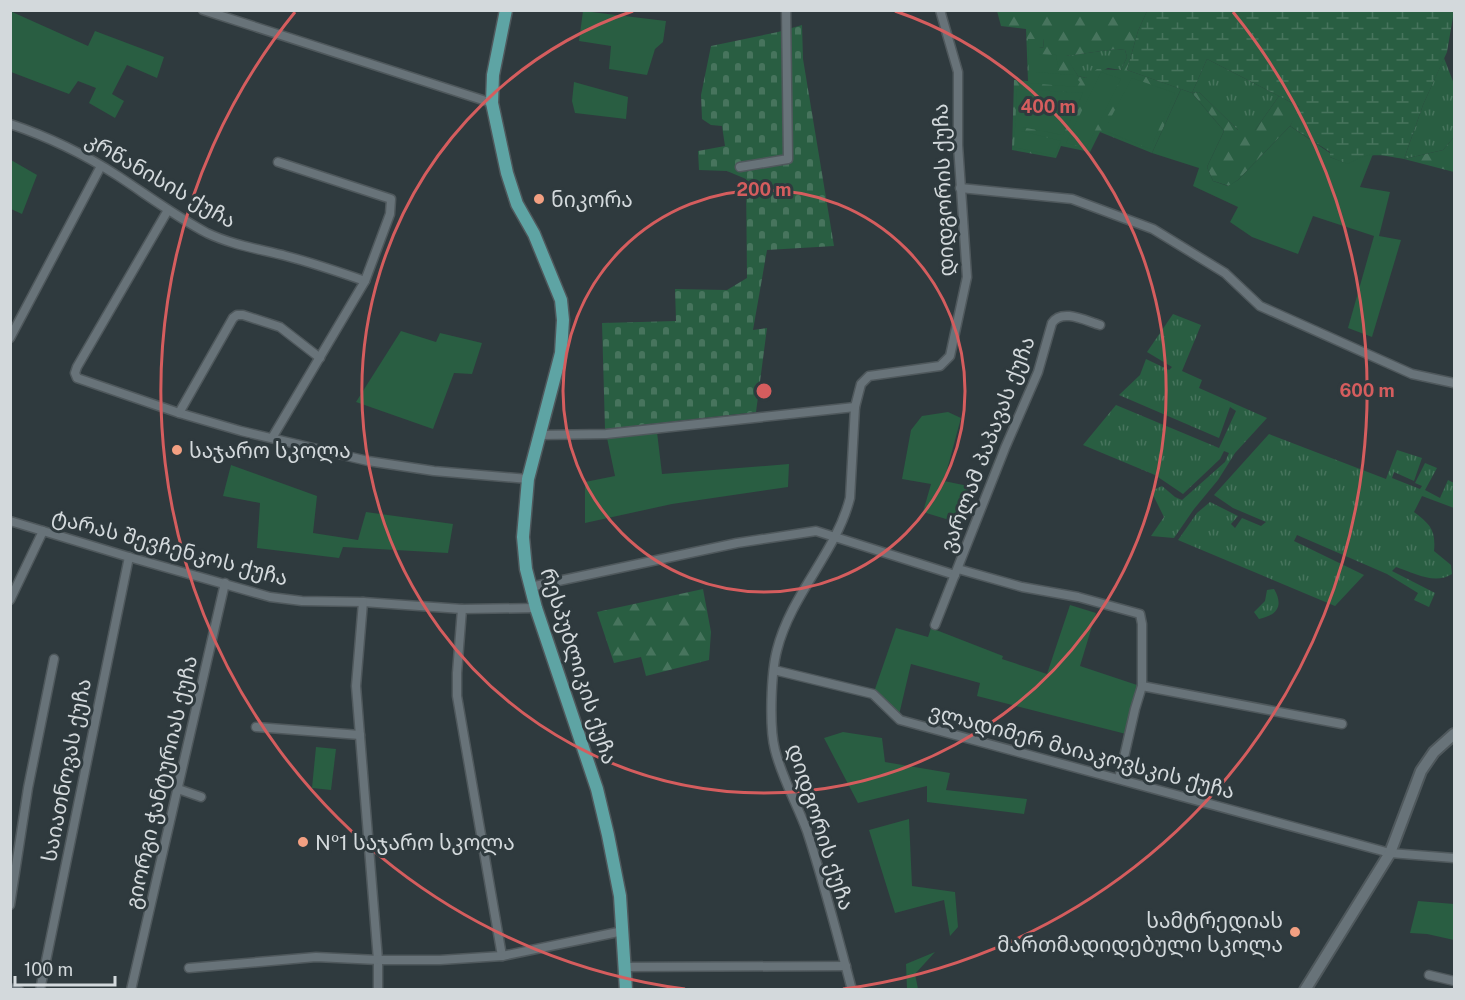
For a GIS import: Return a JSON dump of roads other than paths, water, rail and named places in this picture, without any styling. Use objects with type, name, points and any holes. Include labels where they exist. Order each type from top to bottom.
[{"type":"main road","name":"რესპუბლიკის ქუჩა","points":[[506,10],[493,75],[492,103],[507,173],[517,204],[534,234],[561,300],[563,335],[561,353],[528,479],[523,537],[530,587],[536,608],[597,789],[618,885],[626,990]]},
{"type":"street","points":[[203,10],[492,103]]},
{"type":"street","points":[[740,167],[788,159],[786,10]]},
{"type":"street","name":"დიდგორის ქუჩა","points":[[852,990],[807,832],[775,750],[772,724],[774,670],[786,623],[797,600],[835,537],[846,511],[849,498],[855,407],[861,384],[869,376],[940,366],[950,356],[967,277],[960,188],[958,72],[940,10]]},
{"type":"street","name":"კრწანისის ქუჩა","points":[[10,124],[41,134],[101,166],[207,233],[230,243],[286,256],[365,281]]},
{"type":"street","points":[[272,438],[365,281],[390,214],[391,199],[278,162]]},
{"type":"street","points":[[10,338],[101,166]]},
{"type":"street","points":[[960,188],[1072,199],[1153,229],[1225,273],[1260,306],[1412,374],[1455,383]]},
{"type":"street","points":[[168,210],[75,373],[77,378],[179,413],[368,461],[434,471],[528,479]]},
{"type":"street","points":[[179,413],[233,318],[237,315],[280,327],[320,358]]},
{"type":"street","name":"ვარლამ პაპავას ქუჩა","points":[[935,626],[1005,448],[1038,372],[1052,323],[1055,318],[1062,315],[1100,325]]},
{"type":"street","points":[[540,435],[606,434],[855,407]]},
{"type":"street","name":"ტარას შევჩენკოს ქუჩა","points":[[10,521],[270,597],[302,601],[363,602],[462,609],[536,608]]},
{"type":"street","points":[[10,600],[43,531]]},
{"type":"street","points":[[530,587],[737,543],[816,531],[956,572],[1078,597],[1140,614],[1142,686],[1119,779]]},
{"type":"street","name":"საიათნოვას ქუჩა","points":[[40,990],[129,557]]},
{"type":"street","name":"გიორგი ჭანტურიას ქუჩა","points":[[131,990],[225,583]]},
{"type":"street","points":[[363,602],[356,686],[378,960],[378,990]]},
{"type":"street","points":[[462,609],[457,696],[502,956]]},
{"type":"street","points":[[10,905],[28,788],[54,659]]},
{"type":"street","name":"ვლადიმერ მაიაკოვსკის ქუჩა","points":[[774,670],[873,694],[900,720],[1390,853],[1455,858]]},
{"type":"street","points":[[1142,686],[1342,724]]},
{"type":"street","points":[[256,727],[360,735]]},
{"type":"street","points":[[1305,990],[1390,853],[1421,771],[1434,752],[1455,734]]},
{"type":"street","points":[[178,789],[201,796]]},
{"type":"street","points":[[189,968],[316,957],[440,960],[502,956],[623,931]]},
{"type":"street","points":[[625,967],[846,966]]},
{"type":"street","points":[[1429,975],[1455,981]]},
{"type":"street","points":[[10,988],[19,990]]},
{"type":"place","name":"ნიკორა","points":[[539,199]]},
{"type":"place","name":"საჯარო სკოლა","points":[[177,450]]},
{"type":"place","name":"№1 საჯარო სკოლა","points":[[303,842]]},
{"type":"place","name":"სამტრედიას მართმადიდებული სკოლა","points":[[1295,932]]}]
